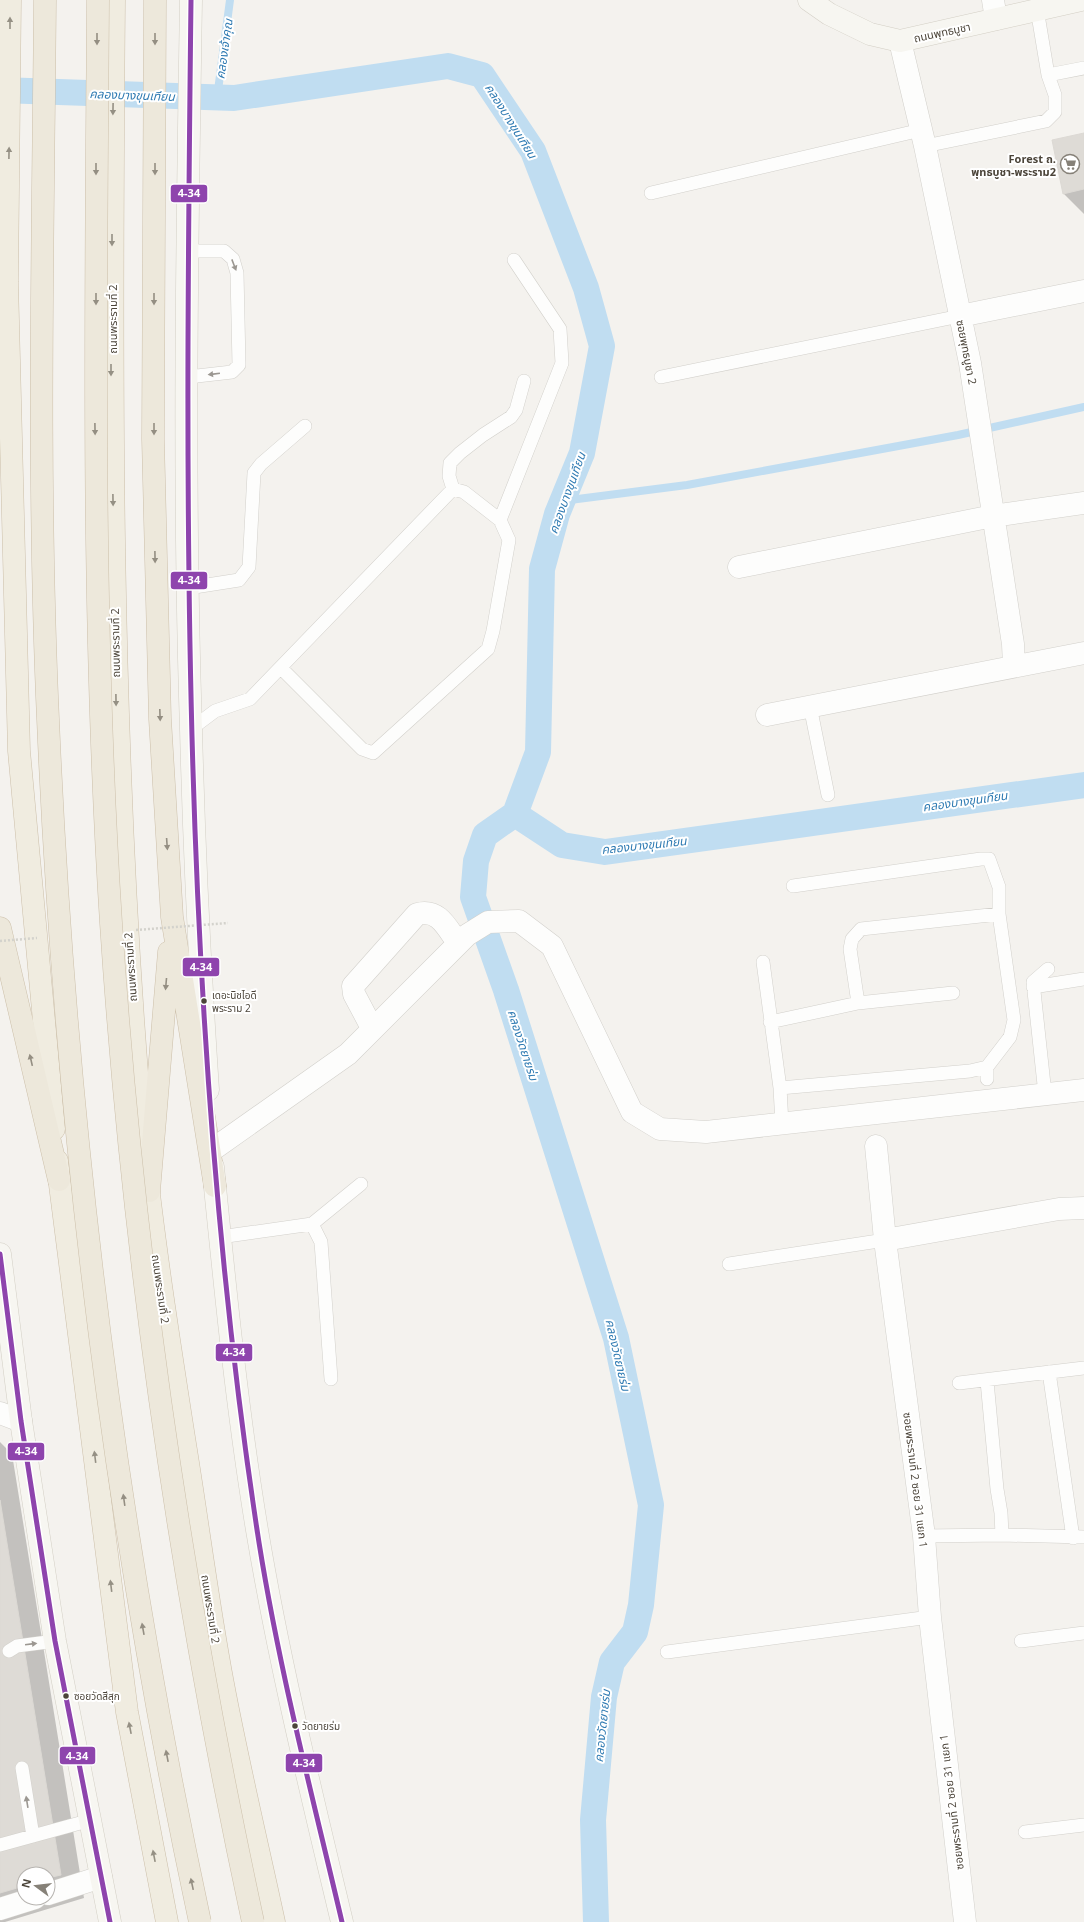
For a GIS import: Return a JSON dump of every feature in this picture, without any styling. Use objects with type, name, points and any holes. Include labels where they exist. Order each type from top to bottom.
[{"type":"highway","points":[[10,0],[7,282],[20,752],[59,1180],[127,1712],[167,1922]]},
{"type":"highway","points":[[45,0],[42,511],[47,716],[60,925],[81,1165],[112,1418],[143,1628],[200,1922]]},
{"type":"highway","points":[[98,0],[95,413],[98,612],[105,818],[120,1039],[144,1279],[176,1514],[217,1748],[253,1922]]},
{"type":"highway","name":"ถนนพระรามที่ 2","points":[[114,0],[112,201],[113,526],[118,752],[126,918],[140,1102],[159,1282],[223,1683],[274,1922]]},
{"type":"highway","points":[[156,0],[154,518],[160,719],[172,917],[215,1186]]},
{"type":"highway","points":[[149,1191],[172,917]]},
{"type":"highway","points":[[0,928],[59,1180]]},
{"type":"main road","points":[[191,0],[188,182],[188,588],[191,729],[202,1001],[212,1150],[220,1236],[257,1529],[282,1662],[342,1922]]},
{"type":"main road","name":"ถนนพุทธบูชา","points":[[809,0],[829,14],[870,34],[900,41],[995,10],[1037,9],[1081,0]]},
{"type":"main road","points":[[0,1254],[21,1421],[55,1641],[110,1922]]},
{"type":"street","name":"ซอยพุทธบูชา 2","points":[[900,41],[923,138],[970,363],[1013,644],[1014,666]]},
{"type":"street","points":[[960,316],[1084,291]]},
{"type":"street","points":[[738,567],[993,516],[1084,503]]},
{"type":"street","points":[[767,715],[1014,666],[1084,654]]},
{"type":"street","points":[[372,1028],[354,994],[353,986],[357,979],[417,914],[426,912],[436,915],[463,939]]},
{"type":"street","points":[[212,1150],[348,1054],[372,1028],[463,939],[488,922],[519,921],[552,946],[632,1112],[660,1129],[706,1132],[1084,1090]]},
{"type":"street","name":"ซอยพระรามที่ 2 ซอย 31 แยก 1","points":[[876,1146],[885,1240],[924,1536],[930,1617],[966,1922]]},
{"type":"street","points":[[885,1240],[1059,1209],[1084,1208]]},
{"type":"street","points":[[0,1414],[21,1421]]},
{"type":"street","points":[[56,1891],[101,1877]]},
{"type":"street","points":[[0,1909],[16,1904]]},
{"type":"lane","points":[[651,193],[923,138],[1046,121],[1055,112],[1055,95],[1048,74],[1037,9]]},
{"type":"lane","points":[[1048,74],[1084,68]]},
{"type":"lane","points":[[188,251],[224,251],[233,259],[237,272],[239,365],[232,372],[188,378]]},
{"type":"lane","points":[[500,520],[562,363],[560,329],[514,260]]},
{"type":"lane","points":[[661,377],[960,316]]},
{"type":"lane","points":[[453,489],[449,476],[450,463],[483,435],[511,417],[516,410],[524,381]]},
{"type":"lane","points":[[188,588],[239,580],[249,567],[254,473],[261,464],[305,426]]},
{"type":"lane","points":[[281,668],[362,749],[373,753],[488,649],[509,540],[500,520],[464,492],[453,489]]},
{"type":"lane","points":[[191,729],[215,711],[250,699],[453,489]]},
{"type":"lane","points":[[810,706],[828,794]]},
{"type":"lane","points":[[780,1088],[970,1070],[987,1073],[1010,1037],[1014,1020],[999,914],[999,887],[990,860],[985,859],[793,886]]},
{"type":"lane","points":[[858,1003],[850,949],[852,939],[861,929],[999,914]]},
{"type":"lane","points":[[763,962],[780,1088],[782,1124]]},
{"type":"lane","points":[[1045,1094],[1033,981],[1048,969]]},
{"type":"lane","points":[[1033,987],[1084,979]]},
{"type":"lane","points":[[770,1022],[858,1003],[953,993]]},
{"type":"lane","points":[[220,1236],[312,1224],[362,1184]]},
{"type":"lane","points":[[312,1224],[321,1242],[331,1379]]},
{"type":"lane","points":[[729,1264],[885,1240]]},
{"type":"lane","points":[[959,1384],[1084,1368]]},
{"type":"lane","points":[[924,1536],[1002,1535],[1078,1537],[1049,1372]]},
{"type":"lane","points":[[987,1381],[1002,1535]]},
{"type":"lane","points":[[667,1652],[930,1617]]},
{"type":"lane","points":[[1021,1641],[1084,1633]]},
{"type":"lane","points":[[9,1651],[17,1646],[55,1641]]},
{"type":"lane","points":[[22,1768],[33,1836]]},
{"type":"lane","points":[[0,1845],[91,1820]]},
{"type":"lane","points":[[1025,1832],[1084,1825]]},
{"type":"building","name":"Forest ถ. พุทธบูชา-พระราม2","points":[[1084,133],[1084,189],[1063,194],[1052,140]]},
{"type":"building","points":[[0,1500],[61,1875],[56,1876],[56,1866],[16,1866],[16,1888],[0,1893]]},
{"type":"waterway","name":"คลองเจ้าคุณ","points":[[217,98],[230,0]]},
{"type":"waterway","name":"คลองบางขุนเทียน","points":[[0,90],[234,98],[448,66],[482,75],[533,151],[586,288],[602,346],[582,453],[557,514],[542,569],[538,752],[515,814],[562,845],[605,852],[1084,785]]},
{"type":"waterway","points":[[562,501],[687,485],[958,435],[1084,407]]},
{"type":"waterway","name":"คลองวัดยายร่ม","points":[[515,814],[485,835],[476,861],[473,897],[506,990],[616,1338],[651,1505],[641,1605],[635,1632],[612,1662],[604,1697],[593,1820],[596,1922]]},
{"type":"transit line","name":"4-34","points":[[191,0],[188,381],[189,572],[193,763],[200,954],[213,1144],[231,1334],[264,1573],[295,1724],[342,1922]]},
{"type":"transit line","name":"4-34","points":[[0,1254],[21,1421],[55,1641],[110,1922]]},
{"type":"place","name":"Forest ถ. พุทธบูชา-พระราม2","points":[[1070,164]]},
{"type":"place","name":"เดอะนิชไอดี พระราม 2","points":[[204,1001]]},
{"type":"place","name":"ซอยวัดสีสุก","points":[[66,1696]]},
{"type":"place","name":"วัดยายร่ม","points":[[295,1726]]}]
